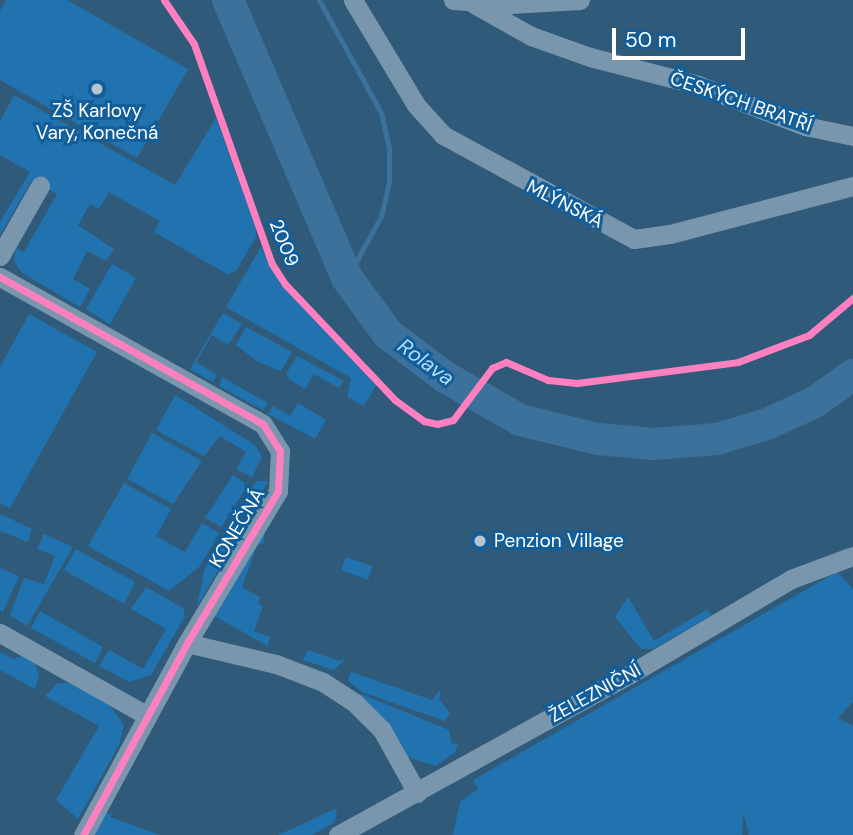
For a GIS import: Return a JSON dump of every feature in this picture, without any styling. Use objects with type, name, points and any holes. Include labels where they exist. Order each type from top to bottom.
[{"type":"street","name":"MLÝNSKÁ","points":[[353,0],[416,104],[443,135],[634,239],[670,234],[853,186]]},
{"type":"street","name":"ČESKÝCH BRATŘÍ","points":[[453,0],[474,4],[580,0]]},
{"type":"street","name":"ČESKÝCH BRATŘÍ","points":[[474,4],[531,36],[578,53],[698,85],[805,126],[853,135]]},
{"type":"street","points":[[0,256],[40,186]]},
{"type":"street","name":"KONEČNÁ","points":[[0,277],[263,424],[280,451],[278,491],[146,715],[83,835]]},
{"type":"street","name":"ŽELEZNIČNÍ","points":[[338,835],[417,793],[791,579],[853,556]]},
{"type":"street","points":[[0,633],[146,715]]},
{"type":"street","points":[[187,643],[276,664],[323,682],[355,702],[382,730],[417,793]]},
{"type":"shaded area","points":[[6,0],[67,0],[188,69],[137,158],[0,80],[0,11]]},
{"type":"shaded area","points":[[14,95],[175,185],[216,118],[256,229],[256,237],[236,271],[227,274],[154,232],[160,221],[109,192],[99,209],[90,204],[78,225],[114,249],[106,261],[87,251],[73,279],[90,289],[80,307],[22,273],[14,261],[16,248],[24,252],[57,194],[32,180],[0,235],[0,222],[30,172],[0,155],[0,121]]},
{"type":"shaded area","points":[[261,247],[281,285],[376,385],[364,406],[347,397],[351,378],[226,307]]},
{"type":"shaded area","points":[[112,264],[136,278],[110,324],[86,309]]},
{"type":"shaded area","points":[[223,313],[242,324],[228,345],[212,335],[196,362],[217,375],[213,382],[190,369]]},
{"type":"shaded area","points":[[29,314],[97,352],[10,508],[0,503],[0,367]]},
{"type":"shaded area","points":[[246,327],[292,352],[281,371],[258,362],[236,345]]},
{"type":"shaded area","points":[[297,356],[344,381],[339,388],[314,374],[305,389],[286,374]]},
{"type":"shaded area","points":[[222,377],[268,403],[263,410],[219,386]]},
{"type":"shaded area","points":[[175,395],[255,445],[262,457],[252,477],[236,469],[246,452],[220,436],[204,456],[156,430]]},
{"type":"shaded area","points":[[298,403],[326,420],[315,439],[268,414],[273,406],[290,416]]},
{"type":"shaded area","points":[[152,433],[202,461],[173,504],[127,479]]},
{"type":"shaded area","points":[[233,475],[248,485],[221,527],[205,518]]},
{"type":"shaded area","points":[[256,481],[268,481],[251,514],[241,508]]},
{"type":"shaded area","points":[[124,483],[171,509],[156,536],[185,552],[202,523],[219,533],[200,566],[169,591],[88,546]]},
{"type":"shaded area","points":[[0,514],[32,529],[28,542],[0,531]]},
{"type":"shaded area","points":[[264,528],[264,543],[257,545],[242,587],[260,597],[258,604],[263,606],[254,631],[270,637],[268,646],[214,616]]},
{"type":"shaded area","points":[[44,534],[73,547],[27,626],[10,615],[24,578],[44,584],[55,556],[37,549]]},
{"type":"shaded area","points":[[225,535],[235,541],[197,607],[204,571]]},
{"type":"shaded area","points":[[76,549],[135,582],[124,604],[64,570]]},
{"type":"shaded area","points":[[346,557],[372,566],[368,580],[341,570]]},
{"type":"shaded area","points":[[0,568],[19,576],[3,612],[0,610]]},
{"type":"shaded area","points":[[837,572],[853,589],[853,702],[838,718],[853,726],[853,835],[749,835],[743,813],[742,835],[453,835],[460,802],[478,789],[473,780]]},
{"type":"shaded area","points":[[146,587],[183,608],[185,616],[151,675],[129,682],[99,666],[109,650],[143,669],[166,629],[131,609]]},
{"type":"shaded area","points":[[628,597],[654,641],[706,610],[712,615],[653,649],[641,649],[615,617]]},
{"type":"shaded area","points":[[40,611],[103,647],[95,663],[31,628]]},
{"type":"shaded area","points":[[308,650],[339,661],[346,658],[334,670],[303,660]]},
{"type":"shaded area","points":[[0,652],[14,659],[24,655],[35,663],[39,675],[35,689],[0,670]]},
{"type":"shaded area","points":[[351,672],[432,700],[441,689],[439,699],[450,713],[445,721],[362,692],[348,681]]},
{"type":"shaded area","points":[[58,683],[69,683],[108,703],[124,725],[119,745],[78,819],[56,800],[99,726],[45,696]]},
{"type":"shaded area","points":[[361,694],[449,730],[451,743],[458,744],[455,752],[436,766],[407,757],[358,698]]},
{"type":"shaded area","points":[[337,808],[335,822],[312,835],[278,835]]},
{"type":"shaded area","points":[[113,813],[110,817],[160,835],[95,835],[103,814]]},
{"type":"waterway","name":"Rolava","points":[[228,0],[347,278],[388,334],[445,377],[520,420],[598,439],[654,444],[717,439],[767,424],[815,402],[853,375]]},
{"type":"waterway","points":[[319,0],[381,113],[389,148],[389,182],[381,216],[347,278]]},
{"type":"cycle path","name":"2009","points":[[164,0],[194,44],[272,264],[285,284],[395,400],[424,421],[437,424],[453,420],[492,368],[506,362],[548,380],[577,383],[738,362],[809,335],[853,298]]},
{"type":"cycle path","points":[[0,277],[263,424],[280,451],[278,491],[187,643],[83,835]]},
{"type":"place","name":"ZŠ Karlovy Vary, Konečná","points":[[97,89]]},
{"type":"place","name":"Penzion Village","points":[[480,541]]}]
